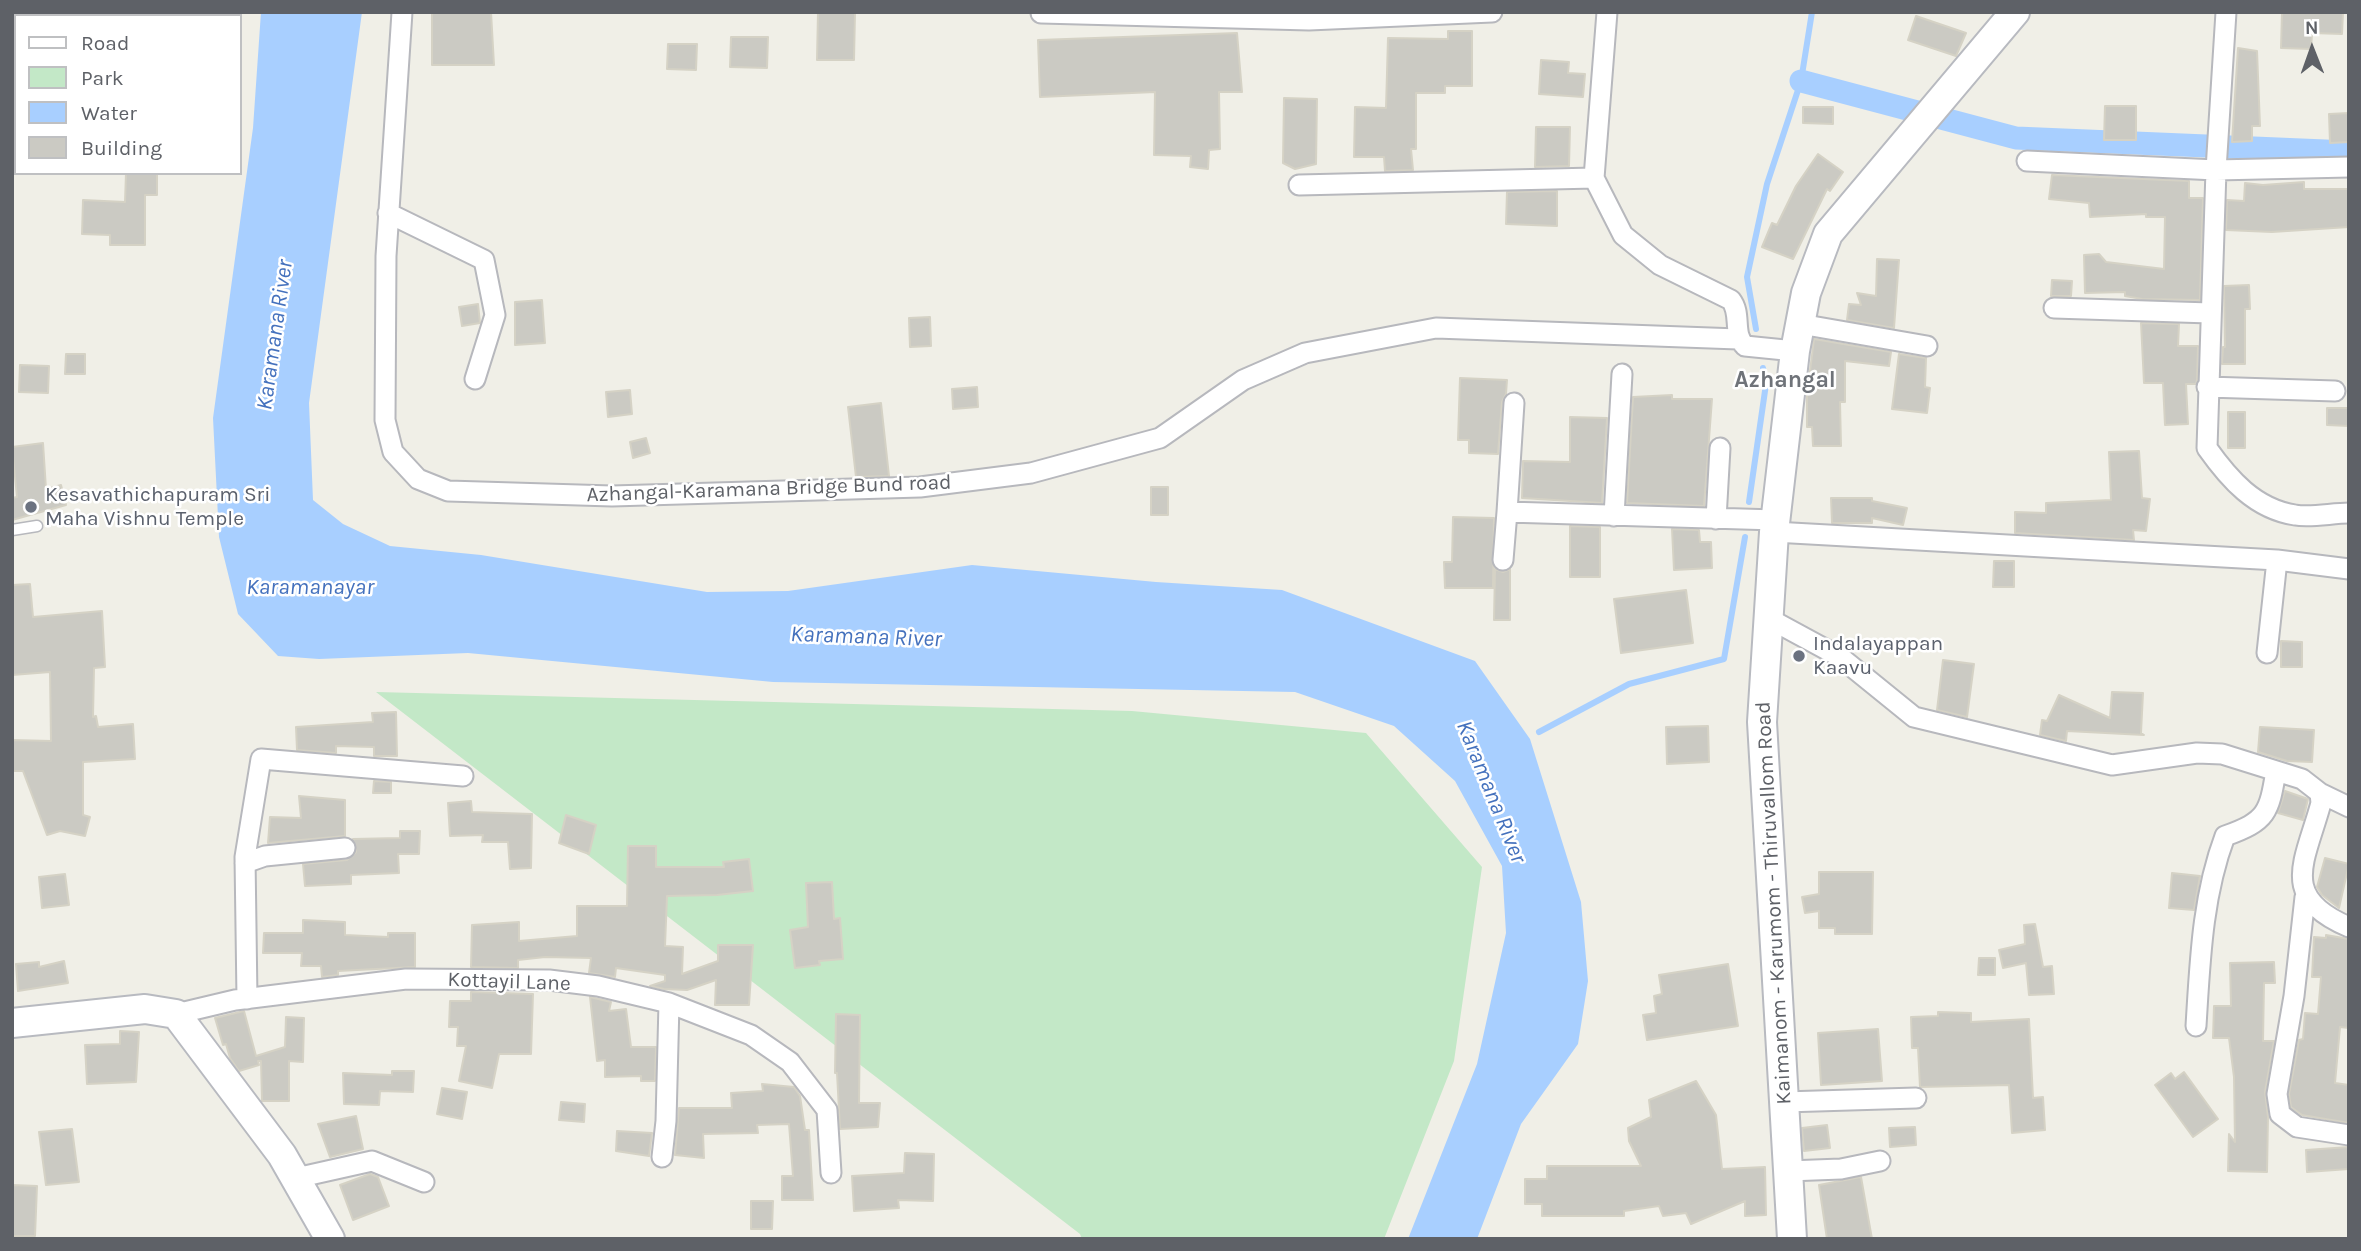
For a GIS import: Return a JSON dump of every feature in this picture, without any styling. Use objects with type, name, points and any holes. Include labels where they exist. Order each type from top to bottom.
[{"type":"main road","name":"Kaimanom - Karumom - Thiruvallom Road","points":[[1792,1239],[1762,722],[1775,526],[1806,293],[1828,234],[2015,12]]},
{"type":"main road","points":[[12,1023],[145,1009],[176,1014],[282,1155],[330,1239]]},
{"type":"street","name":"Azhangal-Karamana Bridge Bund road","points":[[402,12],[388,213],[385,420],[393,452],[418,478],[448,491],[612,496],[920,487],[1031,473],[1160,438],[1243,380],[1305,353],[1436,328],[1738,339],[1748,347],[1798,338],[1927,346]]},
{"type":"street","points":[[1041,13],[1309,20],[1492,12]]},
{"type":"street","points":[[1607,12],[1594,178],[1623,235],[1660,265],[1731,300],[1736,306],[1738,339]]},
{"type":"street","points":[[2226,12],[2210,313],[2207,448],[2225,473],[2258,503],[2295,515],[2349,513]]},
{"type":"street","points":[[2027,161],[2217,155],[2349,167]]},
{"type":"street","points":[[1299,185],[1594,178]]},
{"type":"street","points":[[388,213],[484,260],[495,314],[475,379]]},
{"type":"street","points":[[2054,308],[2210,313]]},
{"type":"street","points":[[1614,516],[1622,374]]},
{"type":"street","points":[[2207,387],[2334,391]]},
{"type":"street","points":[[1503,560],[1514,403]]},
{"type":"street","points":[[1716,519],[1720,448]]},
{"type":"street","points":[[1507,512],[1716,519],[1775,526],[2277,560],[2349,569]]},
{"type":"street","points":[[2267,653],[2277,560]]},
{"type":"street","points":[[1768,618],[1840,657],[1914,717],[2112,765],[2197,753],[2222,754],[2302,779],[2320,793],[2349,807]]},
{"type":"street","points":[[247,999],[245,863],[261,759],[463,776]]},
{"type":"street","points":[[2196,1026],[2204,917],[2221,848],[2225,836],[2256,821],[2270,808],[2276,771]]},
{"type":"street","points":[[2320,793],[2321,803],[2300,877],[2305,897],[2294,996],[2277,1094],[2280,1114],[2297,1127],[2349,1135]]},
{"type":"street","points":[[245,863],[265,856],[345,848]]},
{"type":"street","points":[[2305,897],[2326,917],[2349,927]]},
{"type":"street","name":"Kottayil Lane","points":[[176,1014],[247,999],[406,979],[549,980],[598,986],[669,1003],[751,1035],[790,1062],[827,1110],[831,1173]]},
{"type":"street","points":[[662,1157],[666,1121],[669,1003]]},
{"type":"street","points":[[1784,1102],[1916,1098]]},
{"type":"street","points":[[296,1178],[372,1161],[425,1182]]},
{"type":"street","points":[[1788,1171],[1841,1169],[1880,1161]]},
{"type":"lane","points":[[12,530],[37,526]]},
{"type":"green space","points":[[376,692],[1132,711],[1366,733],[1482,867],[1454,1061],[1384,1239],[1082,1239],[1080,1234]]},
{"type":"water","name":"Karamanayar","points":[[261,12],[362,12],[309,403],[313,500],[343,524],[390,546],[481,555],[707,592],[788,591],[972,565],[1156,582],[1282,590],[1475,661],[1530,739],[1581,902],[1588,981],[1578,1044],[1521,1124],[1477,1239],[1408,1239],[1477,1064],[1506,933],[1502,866],[1455,781],[1394,726],[1295,692],[773,682],[468,653],[319,659],[278,656],[238,614],[219,537],[213,418],[253,128]]},
{"type":"building","points":[[491,12],[494,65],[432,65],[432,13]]},
{"type":"building","points":[[818,12],[855,12],[854,60],[817,60]]},
{"type":"building","points":[[2282,12],[2343,12],[2342,34],[2312,33],[2311,49],[2281,48]]},
{"type":"building","points":[[1916,16],[1966,33],[1956,56],[1908,40]]},
{"type":"building","points":[[1448,31],[1472,31],[1472,86],[1445,86],[1445,93],[1416,93],[1416,149],[1411,149],[1413,170],[1385,171],[1384,157],[1354,157],[1355,107],[1386,108],[1388,38],[1448,39]]},
{"type":"building","points":[[1237,33],[1242,92],[1219,92],[1220,149],[1209,150],[1208,169],[1190,167],[1191,156],[1154,155],[1155,92],[1040,97],[1038,40]]},
{"type":"building","points":[[731,37],[768,37],[767,68],[730,67]]},
{"type":"building","points":[[668,44],[697,44],[696,70],[667,69]]},
{"type":"building","points":[[2238,48],[2257,51],[2260,126],[2252,126],[2252,141],[2232,142]]},
{"type":"building","points":[[1541,60],[1569,62],[1568,73],[1585,74],[1583,97],[1539,94]]},
{"type":"building","points":[[1284,98],[1317,99],[1316,164],[1295,169],[1283,163]]},
{"type":"building","points":[[2105,106],[2136,106],[2136,140],[2104,140]]},
{"type":"building","points":[[1803,107],[1833,107],[1833,124],[1803,123]]},
{"type":"building","points":[[2349,113],[2349,142],[2330,143],[2329,114]]},
{"type":"building","points":[[1536,127],[1570,127],[1569,166],[1535,167]]},
{"type":"building","points":[[1818,154],[1843,172],[1830,191],[1827,189],[1793,259],[1762,247],[1772,223],[1777,225],[1796,186]]},
{"type":"building","points":[[126,175],[157,175],[157,195],[145,195],[145,245],[110,245],[110,235],[82,234],[83,200],[125,202]]},
{"type":"building","points":[[2052,175],[2189,181],[2189,198],[2203,198],[2200,300],[2142,299],[2125,296],[2125,292],[2085,293],[2084,255],[2099,254],[2106,262],[2164,269],[2165,217],[2146,217],[2146,214],[2090,217],[2089,203],[2049,199]]},
{"type":"building","points":[[2304,182],[2304,189],[2349,189],[2349,227],[2272,232],[2226,230],[2227,200],[2244,201],[2245,183],[2263,185]]},
{"type":"building","points":[[1557,191],[1557,226],[1506,224],[1507,192]]},
{"type":"building","points":[[1877,259],[1899,260],[1894,328],[1847,320],[1849,304],[1861,305],[1857,293],[1876,296]]},
{"type":"building","points":[[2052,280],[2072,281],[2071,296],[2051,296]]},
{"type":"building","points":[[2249,285],[2250,309],[2245,309],[2245,364],[2222,364],[2225,347],[2224,286]]},
{"type":"building","points":[[542,300],[545,343],[515,345],[515,302]]},
{"type":"building","points":[[478,304],[480,323],[462,326],[459,307]]},
{"type":"building","points":[[930,317],[931,346],[910,347],[909,318]]},
{"type":"building","points":[[2141,323],[2179,324],[2178,346],[2198,346],[2196,384],[2186,384],[2188,424],[2165,425],[2163,383],[2144,383]]},
{"type":"building","points":[[1814,339],[1891,352],[1889,366],[1845,361],[1845,402],[1840,402],[1841,446],[1813,446],[1812,427],[1807,427],[1807,395]]},
{"type":"building","points":[[66,354],[85,354],[85,374],[65,374]]},
{"type":"building","points":[[1899,354],[1926,358],[1925,387],[1930,388],[1927,413],[1892,409]]},
{"type":"building","points":[[20,365],[49,366],[48,393],[19,392]]},
{"type":"building","points":[[1460,378],[1507,380],[1506,394],[1502,402],[1498,454],[1469,453],[1469,440],[1458,440]]},
{"type":"building","points":[[977,387],[978,407],[953,409],[952,389]]},
{"type":"building","points":[[630,390],[632,414],[608,417],[606,392]]},
{"type":"building","points":[[1672,395],[1672,399],[1712,399],[1704,506],[1627,503],[1633,397]]},
{"type":"building","points":[[881,403],[889,476],[856,477],[848,407]]},
{"type":"building","points":[[2327,408],[2349,408],[2349,426],[2327,425]]},
{"type":"building","points":[[2228,412],[2245,412],[2245,448],[2228,448]]},
{"type":"building","points":[[1570,417],[1607,418],[1602,503],[1522,498],[1523,461],[1570,462]]},
{"type":"building","points":[[646,438],[650,453],[633,458],[630,442]]},
{"type":"building","points":[[43,443],[46,489],[61,485],[66,505],[12,520],[12,498],[17,497],[12,447]]},
{"type":"building","points":[[2139,451],[2142,498],[2150,499],[2146,531],[2133,530],[2134,540],[2015,533],[2015,512],[2046,513],[2046,503],[2111,500],[2109,452]]},
{"type":"building","points":[[1151,487],[1168,487],[1168,515],[1151,515]]},
{"type":"building","points":[[1831,498],[1872,498],[1872,501],[1907,508],[1903,525],[1872,518],[1872,523],[1832,523]]},
{"type":"building","points":[[1453,517],[1494,518],[1493,588],[1445,588],[1444,562],[1452,562]]},
{"type":"building","points":[[1570,526],[1600,527],[1600,577],[1570,577]]},
{"type":"building","points":[[1672,529],[1699,530],[1700,542],[1711,542],[1712,568],[1674,570]]},
{"type":"building","points":[[1994,561],[2014,561],[2014,587],[1993,587]]},
{"type":"building","points":[[1495,569],[1503,572],[1510,569],[1510,620],[1494,620]]},
{"type":"building","points":[[30,584],[33,617],[102,611],[105,667],[94,668],[93,717],[96,716],[98,727],[133,724],[135,759],[83,762],[83,815],[90,817],[85,836],[60,831],[47,835],[23,771],[12,771],[12,740],[51,741],[50,672],[12,675],[12,585]]},
{"type":"building","points":[[1686,590],[1693,643],[1621,653],[1614,599]]},
{"type":"building","points":[[2281,641],[2302,642],[2302,667],[2281,667]]},
{"type":"building","points":[[1943,660],[1974,664],[1967,717],[1937,710]]},
{"type":"building","points":[[2112,692],[2143,693],[2141,733],[2144,735],[2067,731],[2066,741],[2040,735],[2042,720],[2047,721],[2059,695],[2110,718]]},
{"type":"building","points":[[396,712],[397,756],[374,756],[374,747],[336,746],[336,753],[297,750],[296,727],[373,722],[372,713]]},
{"type":"building","points":[[1708,726],[1709,762],[1667,764],[1666,727]]},
{"type":"building","points":[[2260,727],[2314,730],[2312,762],[2287,761],[2258,752]]},
{"type":"building","points":[[374,781],[391,782],[391,793],[373,793]]},
{"type":"building","points":[[2285,791],[2308,799],[2303,820],[2278,813]]},
{"type":"building","points":[[299,796],[345,800],[345,836],[268,843],[270,817],[301,818]]},
{"type":"building","points":[[471,801],[472,812],[532,814],[531,868],[510,869],[508,842],[482,842],[483,835],[450,836],[448,803]]},
{"type":"building","points":[[566,815],[596,825],[589,854],[559,843]]},
{"type":"building","points":[[400,831],[420,831],[419,854],[398,854],[399,873],[351,875],[351,884],[305,886],[303,864],[347,860],[356,852],[353,839],[400,838]]},
{"type":"building","points":[[628,846],[656,846],[656,867],[724,867],[723,862],[749,859],[753,891],[667,896],[665,946],[683,947],[682,974],[718,961],[718,945],[753,945],[749,1005],[715,1005],[716,980],[687,990],[664,989],[650,986],[665,981],[665,975],[616,968],[615,977],[589,973],[591,958],[545,957],[518,960],[518,968],[471,967],[472,925],[519,922],[519,941],[577,936],[577,906],[627,906]]},
{"type":"building","points":[[2325,858],[2349,864],[2339,908],[2322,895],[2317,887]]},
{"type":"building","points":[[1819,872],[1873,872],[1872,934],[1835,934],[1835,928],[1819,928],[1819,911],[1805,913],[1802,897],[1819,894]]},
{"type":"building","points":[[2172,873],[2200,876],[2194,910],[2169,908]]},
{"type":"building","points":[[65,874],[69,905],[42,908],[39,877]]},
{"type":"building","points":[[832,882],[834,919],[840,918],[843,959],[819,961],[820,965],[795,968],[790,930],[808,927],[806,883]]},
{"type":"building","points":[[303,920],[345,922],[345,935],[388,937],[388,933],[415,933],[415,967],[338,971],[338,975],[322,977],[321,966],[301,966],[302,953],[263,953],[264,933],[303,933]]},
{"type":"building","points":[[2035,924],[2043,967],[2052,966],[2054,994],[2029,995],[2026,963],[2003,968],[1999,950],[2025,944],[2024,925]]},
{"type":"building","points":[[2326,935],[2349,939],[2349,1028],[2340,1027],[2335,1083],[2349,1085],[2349,1123],[2302,1115],[2291,1107],[2289,1094],[2299,1040],[2303,1039],[2305,1013],[2318,1014],[2321,977],[2312,977],[2314,937],[2326,938]]},
{"type":"building","points":[[1979,958],[1995,958],[1995,975],[1978,975]]},
{"type":"building","points":[[64,961],[68,983],[18,991],[16,964],[39,962],[39,967]]},
{"type":"building","points":[[2274,962],[2275,983],[2264,983],[2263,1041],[2274,1041],[2265,1092],[2268,1117],[2267,1172],[2228,1171],[2229,1134],[2235,1142],[2234,1077],[2229,1038],[2213,1038],[2214,1006],[2231,1006],[2230,963]]},
{"type":"building","points":[[1728,964],[1738,1026],[1647,1040],[1643,1015],[1656,1013],[1654,996],[1662,994],[1659,975]]},
{"type":"building","points":[[471,992],[533,994],[531,1054],[499,1054],[492,1088],[459,1081],[466,1046],[457,1046],[458,1027],[449,1027],[450,1001],[471,1001]]},
{"type":"building","points":[[590,997],[611,1002],[609,1011],[626,1009],[631,1047],[656,1047],[655,1081],[641,1081],[641,1076],[605,1077],[605,1060],[597,1061]]},
{"type":"building","points":[[244,1011],[256,1056],[285,1047],[286,1017],[304,1018],[303,1062],[289,1061],[289,1101],[262,1101],[261,1061],[258,1061],[259,1065],[239,1071],[230,1058],[226,1044],[223,1045],[215,1018]]},
{"type":"building","points":[[1938,1012],[1971,1013],[1971,1022],[2029,1019],[2033,1098],[2043,1097],[2045,1130],[2012,1133],[2009,1085],[1920,1087],[1918,1048],[1912,1048],[1911,1017],[1938,1016]]},
{"type":"building","points":[[836,1014],[860,1015],[859,1103],[880,1103],[878,1127],[840,1129],[835,1073]]},
{"type":"building","points":[[1878,1029],[1882,1081],[1821,1085],[1818,1033]]},
{"type":"building","points":[[120,1031],[139,1032],[136,1082],[87,1084],[85,1045],[120,1044]]},
{"type":"building","points":[[392,1071],[414,1071],[413,1092],[380,1091],[379,1105],[344,1104],[343,1073],[392,1075]]},
{"type":"building","points":[[2184,1072],[2218,1119],[2193,1137],[2155,1085],[2171,1073],[2175,1079]]},
{"type":"building","points":[[1696,1081],[1716,1115],[1722,1169],[1765,1167],[1766,1215],[1745,1216],[1745,1201],[1691,1224],[1686,1213],[1663,1216],[1659,1206],[1624,1211],[1624,1216],[1542,1216],[1542,1204],[1525,1204],[1525,1179],[1547,1179],[1547,1166],[1641,1166],[1629,1141],[1628,1128],[1651,1117],[1649,1100]]},
{"type":"building","points":[[762,1084],[794,1087],[800,1096],[805,1130],[809,1130],[813,1200],[782,1200],[782,1176],[793,1176],[789,1124],[757,1125],[758,1133],[703,1134],[704,1158],[675,1155],[679,1108],[732,1108],[731,1093],[763,1091]]},
{"type":"building","points":[[442,1088],[467,1092],[462,1119],[437,1114]]},
{"type":"building","points":[[561,1102],[585,1104],[584,1122],[559,1120]]},
{"type":"building","points":[[356,1116],[363,1149],[330,1157],[318,1124]]},
{"type":"building","points":[[1827,1125],[1830,1148],[1804,1151],[1802,1128]]},
{"type":"building","points":[[1915,1127],[1916,1145],[1890,1147],[1889,1128]]},
{"type":"building","points":[[72,1129],[79,1182],[46,1185],[39,1132]]},
{"type":"building","points":[[617,1131],[652,1133],[649,1156],[616,1151]]},
{"type":"building","points":[[2349,1147],[2349,1169],[2307,1172],[2306,1150]]},
{"type":"building","points":[[905,1153],[934,1154],[933,1201],[898,1200],[899,1208],[854,1211],[852,1176],[904,1173]]},
{"type":"building","points":[[370,1174],[378,1177],[389,1206],[353,1220],[340,1185]]},
{"type":"building","points":[[1861,1177],[1872,1239],[1827,1239],[1819,1185]]},
{"type":"building","points":[[12,1185],[37,1186],[35,1236],[12,1236]]},
{"type":"building","points":[[751,1201],[773,1201],[772,1229],[751,1229]]},
{"type":"waterway","points":[[1756,329],[1747,277],[1767,184],[1801,81],[1812,12]]},
{"type":"waterway","points":[[1801,81],[2016,138],[2349,152]]},
{"type":"waterway","points":[[1749,502],[1766,384],[1763,368]]},
{"type":"waterway","points":[[1539,732],[1629,684],[1724,659],[1745,537]]},
{"type":"place","name":"Kesavathichapuram Sri Maha Vishnu Temple","points":[[31,507]]},
{"type":"place","name":"Indalayappan Kaavu","points":[[1799,656]]},
{"type":"district","name":"Azhangal","points":[[1785,380]]},
{"type":"water label","name":"Karamana River","points":[[275,335]]},
{"type":"water label","name":"Karamana River","points":[[866,637]]},
{"type":"water label","name":"Karamana River","points":[[1491,792]]}]
